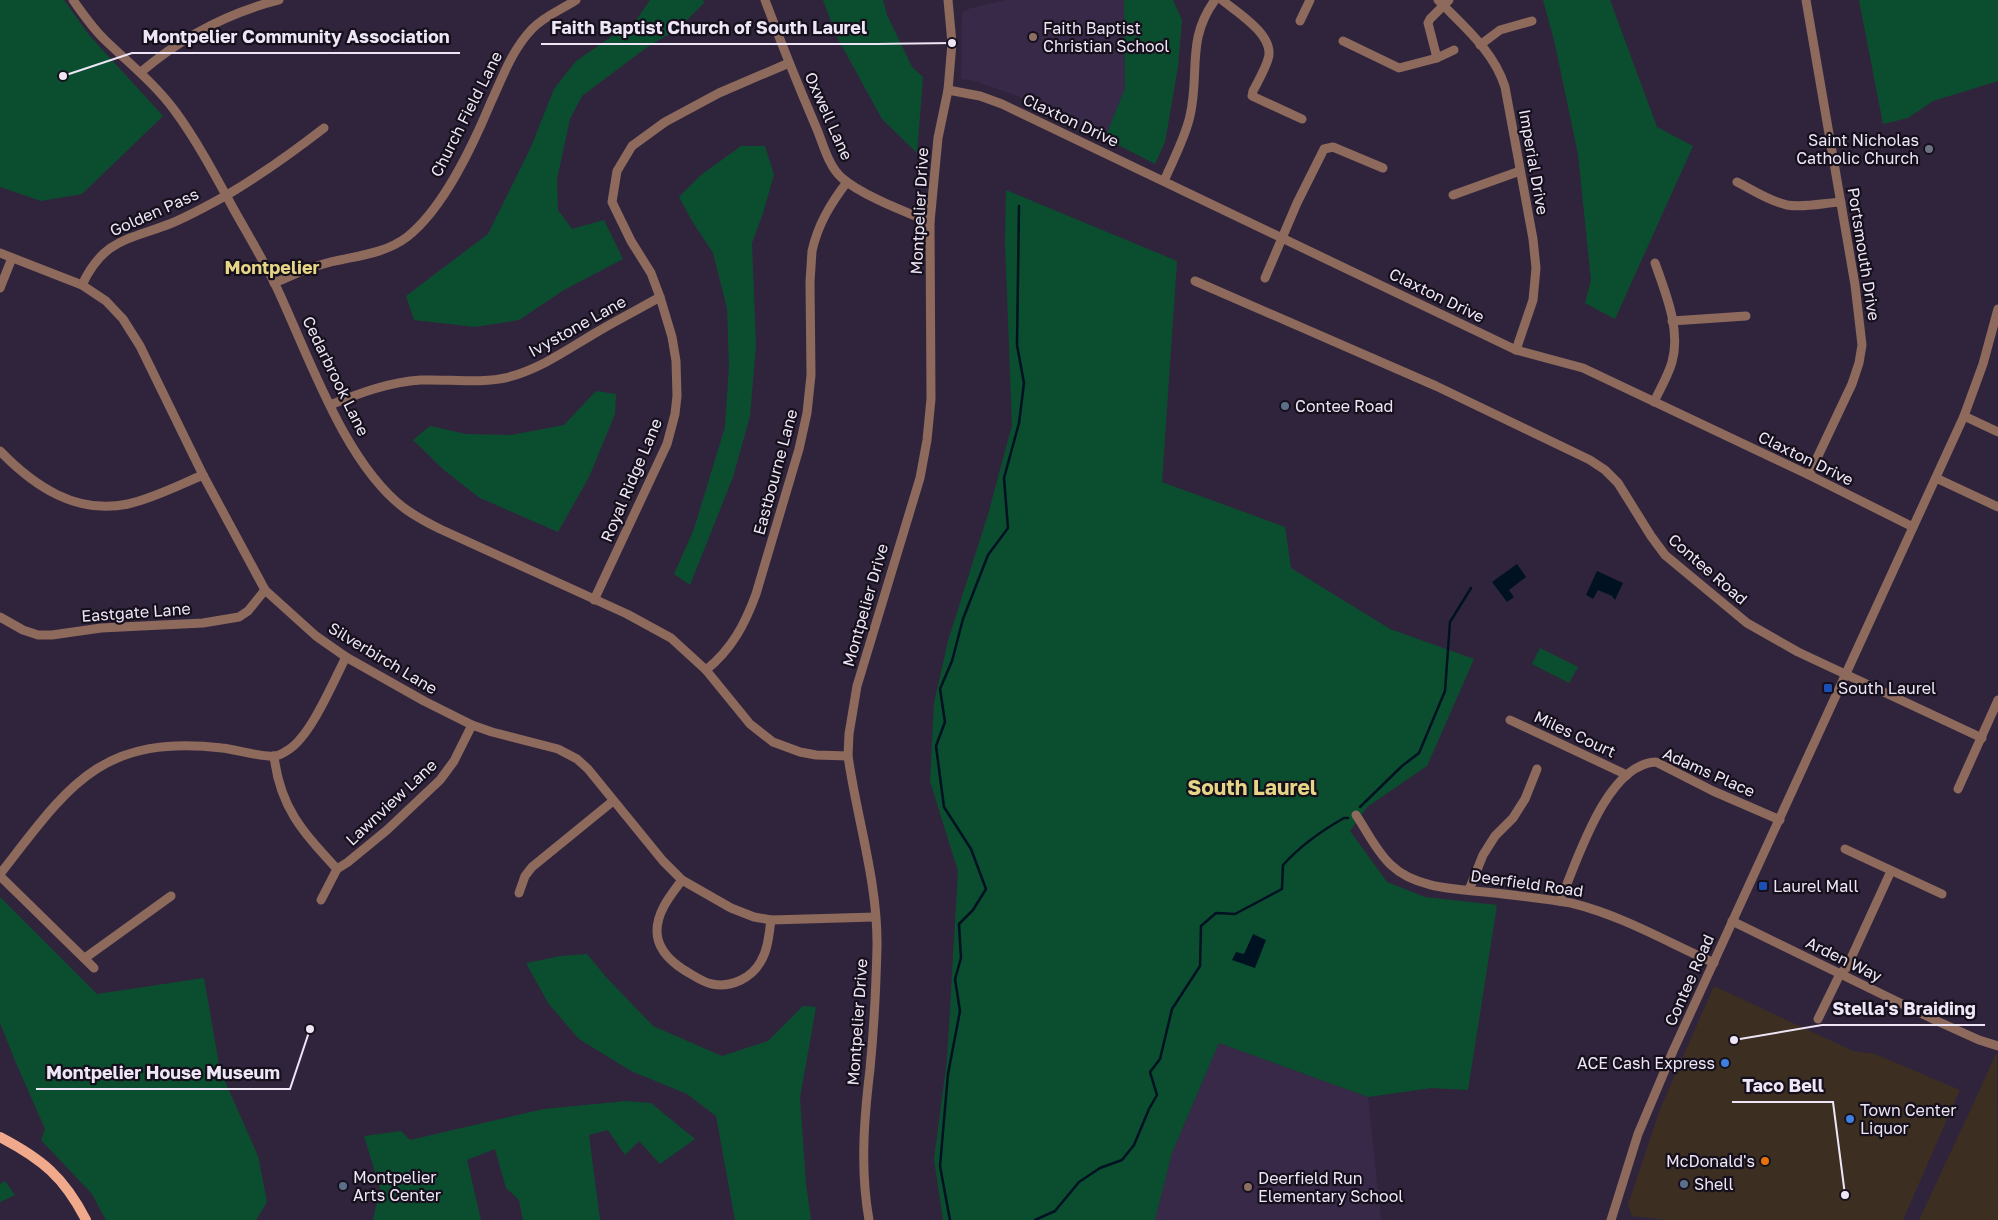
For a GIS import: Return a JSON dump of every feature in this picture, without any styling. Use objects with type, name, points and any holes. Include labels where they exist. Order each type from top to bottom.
[{"type":"main road","points":[[0,1137],[24,1150],[50,1169],[67,1188],[86,1220]]},
{"type":"street","name":"Cedarbrook Lane","points":[[73,0],[104,40],[141,72],[175,110],[226,195],[274,283],[330,405],[353,446],[373,476],[404,507],[440,530],[634,617],[667,635],[688,651],[706,670],[750,724],[773,742],[800,752],[848,756]]},
{"type":"street","points":[[141,72],[185,39],[222,19],[242,10],[279,0]]},
{"type":"street","name":"Church Field Lane","points":[[274,283],[320,265],[381,251],[406,237],[420,225],[430,214],[466,157],[518,46],[534,27],[576,0]]},
{"type":"street","name":"Oxwell Lane","points":[[765,0],[789,63],[830,160],[838,174],[847,182],[899,209],[930,222]]},
{"type":"street","name":"Montpelier Drive","points":[[869,1220],[863,1143],[877,945],[870,876],[848,756],[849,734],[857,686],[920,478],[927,440],[931,399],[930,222],[938,138],[948,90],[952,43],[948,0]]},
{"type":"street","points":[[1164,180],[1190,115],[1196,43],[1202,21],[1214,0]]},
{"type":"street","points":[[1222,0],[1260,31],[1269,52],[1252,96],[1302,119]]},
{"type":"street","points":[[1300,20],[1310,0]]},
{"type":"street","name":"Portsmouth Drive","points":[[1806,0],[1860,320],[1861,352],[1852,384],[1809,475]]},
{"type":"street","points":[[1437,58],[1428,23],[1443,2]]},
{"type":"street","name":"Imperial Drive","points":[[1443,2],[1492,58],[1501,74],[1507,98],[1536,268],[1533,300],[1516,350]]},
{"type":"street","points":[[1480,45],[1500,30],[1532,21]]},
{"type":"street","points":[[1343,41],[1399,68],[1437,58],[1454,50]]},
{"type":"street","name":"Royal Ridge Lane","points":[[594,600],[667,444],[675,414],[677,396],[676,361],[672,337],[660,297],[651,273],[612,202],[617,171],[632,146],[665,122],[719,93],[789,63]]},
{"type":"street","name":"Claxton Drive","points":[[948,90],[980,96],[1002,104],[1516,350],[1583,368],[1809,475],[1913,527]]},
{"type":"street","name":"Golden Pass","points":[[82,285],[96,259],[118,242],[189,215],[226,195],[283,159],[324,128]]},
{"type":"street","points":[[1266,278],[1324,149],[1333,147],[1383,168]]},
{"type":"street","points":[[1453,195],[1520,171]]},
{"type":"street","name":"Eastbourne Lane","points":[[706,670],[726,650],[748,617],[799,449],[810,392],[812,250],[817,231],[825,214],[847,182]]},
{"type":"street","points":[[1737,182],[1772,200],[1787,205],[1800,206],[1841,202]]},
{"type":"street","name":"Silverbirch Lane","points":[[0,253],[82,285],[106,302],[123,319],[140,346],[203,475],[265,590],[316,636],[346,657],[424,701],[472,725],[568,754],[587,768],[662,861],[682,880],[731,908],[754,917],[771,920],[875,917]]},
{"type":"street","points":[[0,288],[12,258]]},
{"type":"street","points":[[1654,402],[1672,361],[1674,343],[1672,321],[1655,264]]},
{"type":"street","name":"Contee Road","points":[[1195,281],[1434,385],[1590,460],[1605,470],[1618,483],[1651,536],[1665,555],[1679,567],[1759,631],[1846,675]]},
{"type":"street","name":"Ivystone Lane","points":[[330,405],[364,391],[400,382],[493,380],[524,372],[565,353],[596,332],[660,297]]},
{"type":"street","name":"Contee Road","points":[[1611,1220],[1638,1134],[1732,921],[1964,416],[1983,364],[1998,309]]},
{"type":"street","points":[[1672,321],[1746,316]]},
{"type":"street","points":[[1964,416],[1998,432]]},
{"type":"street","points":[[0,451],[14,466],[40,487],[73,502],[94,506],[128,504],[159,494],[203,475]]},
{"type":"street","points":[[1936,478],[1998,507]]},
{"type":"street","name":"Eastgate Lane","points":[[0,617],[23,630],[38,635],[52,635],[101,628],[203,623],[239,617],[248,611],[265,590]]},
{"type":"street","points":[[94,968],[0,875],[43,818],[62,797],[96,768],[119,756],[147,748],[178,745],[224,748],[274,756],[288,750],[304,734],[346,657]]},
{"type":"street","points":[[1846,675],[1982,738]]},
{"type":"street","points":[[1958,789],[1998,700]]},
{"type":"street","name":"Miles Court","points":[[1510,720],[1627,774]]},
{"type":"street","name":"Lawnview Lane","points":[[336,869],[348,862],[388,830],[440,780],[454,761],[472,725]]},
{"type":"street","points":[[274,756],[276,776],[290,812],[309,838],[336,869],[321,900]]},
{"type":"street","name":"Adams Place","points":[[1560,901],[1599,808],[1611,791],[1627,774],[1650,762],[1656,762],[1713,791],[1780,820]]},
{"type":"street","points":[[1469,890],[1483,855],[1496,836],[1513,818],[1525,799],[1537,769]]},
{"type":"street","points":[[519,893],[525,876],[532,867],[613,801]]},
{"type":"street","name":"Deerfield Road","points":[[1356,815],[1382,855],[1398,871],[1427,884],[1560,901],[1598,910],[1714,963]]},
{"type":"street","points":[[1845,849],[1942,894]]},
{"type":"street","points":[[1818,1019],[1840,974],[1847,967],[1891,871]]},
{"type":"street","points":[[682,880],[662,910],[658,924],[658,936],[660,945],[669,958],[703,981],[713,984],[729,984],[741,980],[750,974],[761,962],[765,952],[771,920]]},
{"type":"street","points":[[85,958],[171,896]]},
{"type":"street","name":"Arden Way","points":[[1732,921],[1939,1022],[1979,1040],[1998,1046]]},
{"type":"shaded area","points":[[1005,0],[1124,0],[1125,88],[1105,138],[1018,96],[975,81],[961,79],[962,13],[968,9]]},
{"type":"shaded area","points":[[1714,986],[1853,1051],[1875,1054],[1960,1090],[1903,1220],[1668,1220],[1632,1216],[1628,1205],[1661,1107]]},
{"type":"shaded area","points":[[1219,1043],[1368,1097],[1381,1220],[1155,1220],[1172,1153]]},
{"type":"shaded area","points":[[1997,1052],[1998,1220],[1919,1220],[1976,1098]]},
{"type":"green space","points":[[0,0],[64,0],[89,35],[163,116],[82,194],[41,201],[0,187]]},
{"type":"green space","points":[[650,0],[703,0],[704,3],[679,28],[646,48],[582,96],[570,119],[557,179],[558,210],[572,229],[604,220],[623,259],[564,290],[519,320],[475,327],[414,320],[406,296],[488,234],[531,147],[554,89],[576,61],[637,19]]},
{"type":"green space","points":[[823,0],[883,0],[887,15],[912,67],[923,77],[917,153],[882,119],[837,37]]},
{"type":"green space","points":[[1124,0],[1173,0],[1182,20],[1178,67],[1165,142],[1155,164],[1105,138],[1125,88]]},
{"type":"green space","points":[[1543,0],[1610,0],[1657,127],[1693,146],[1615,319],[1585,303],[1591,280],[1578,154],[1554,40]]},
{"type":"green space","points":[[1859,0],[1998,0],[1998,81],[1933,101],[1908,118],[1883,124]]},
{"type":"green space","points":[[741,146],[765,146],[774,175],[752,243],[756,346],[750,416],[733,477],[690,585],[674,574],[694,529],[725,427],[729,366],[727,308],[713,253],[679,197],[701,175]]},
{"type":"green space","points":[[1006,190],[1177,261],[1162,482],[1285,527],[1291,568],[1390,629],[1474,659],[1427,766],[1367,807],[1350,831],[1387,882],[1425,897],[1497,905],[1468,1090],[1432,1088],[1368,1097],[1219,1043],[1172,1153],[1155,1220],[943,1220],[934,1159],[947,1060],[958,871],[930,781],[934,703],[948,641],[989,511],[1012,425],[1005,242]]},
{"type":"green space","points":[[596,391],[616,394],[615,414],[589,477],[558,532],[480,498],[445,471],[413,440],[430,426],[466,434],[511,435],[564,425]]},
{"type":"green space","points":[[1540,648],[1578,667],[1569,683],[1532,664]]},
{"type":"green space","points":[[0,897],[97,994],[204,978],[220,1070],[258,1156],[267,1202],[256,1220],[106,1220],[92,1194],[41,1140],[45,1129],[0,1023]]},
{"type":"green space","points":[[587,954],[606,977],[653,1026],[722,1056],[768,1041],[803,1006],[816,1007],[800,1098],[806,1184],[811,1220],[735,1220],[716,1116],[687,1094],[631,1071],[579,1039],[548,1003],[526,963],[561,956]]},
{"type":"green space","points":[[626,1101],[651,1103],[695,1139],[660,1164],[639,1141],[625,1155],[608,1130],[589,1135],[600,1220],[523,1220],[519,1200],[506,1188],[495,1149],[467,1160],[481,1220],[373,1220],[380,1188],[364,1136],[401,1131],[410,1140],[544,1109]]},
{"type":"green space","points":[[5,1181],[15,1195],[0,1202],[0,1184]]},
{"type":"water","points":[[1517,564],[1526,577],[1509,590],[1514,597],[1507,602],[1492,582]]},
{"type":"water","points":[[1597,571],[1623,583],[1615,600],[1612,596],[1598,590],[1593,599],[1586,595]]},
{"type":"water","points":[[1253,934],[1266,940],[1255,968],[1232,960],[1236,952],[1244,954]]},
{"type":"waterway","points":[[950,1220],[940,1166],[948,1074],[960,1011],[955,979],[961,958],[959,924],[973,910],[986,889],[971,849],[944,807],[936,746],[945,722],[940,689],[952,661],[963,619],[988,555],[1008,528],[1004,478],[1019,423],[1024,383],[1017,345],[1019,206]]},
{"type":"waterway","points":[[1360,807],[1402,766],[1419,753],[1445,691],[1450,622],[1471,588]]},
{"type":"waterway","points":[[1035,1220],[1055,1211],[1079,1182],[1100,1168],[1122,1160],[1134,1145],[1157,1095],[1150,1072],[1160,1059],[1172,1009],[1200,966],[1201,926],[1216,913],[1235,914],[1282,889],[1283,865],[1297,851],[1327,828],[1344,818],[1348,818]]},
{"type":"place","name":"Faith Baptist Christian School","points":[[1033,37]]},
{"type":"place","name":"Faith Baptist Church of South Laurel","points":[[952,43]]},
{"type":"place","name":"Montpelier Community Association","points":[[63,76]]},
{"type":"place","name":"Saint Nicholas Catholic Church","points":[[1929,149]]},
{"type":"place","name":"Contee Road","points":[[1285,406]]},
{"type":"place","name":"South Laurel","points":[[1828,688]]},
{"type":"place","name":"Laurel Mall","points":[[1763,886]]},
{"type":"place","name":"Montpelier House Museum","points":[[310,1029]]},
{"type":"place","name":"Stella's Braiding","points":[[1734,1040]]},
{"type":"place","name":"ACE Cash Express","points":[[1725,1063]]},
{"type":"place","name":"Town Center Liquor","points":[[1850,1119]]},
{"type":"place","name":"McDonald's","points":[[1765,1161]]},
{"type":"place","name":"Shell","points":[[1684,1184]]},
{"type":"place","name":"Montpelier Arts Center","points":[[343,1186]]},
{"type":"place","name":"Deerfield Run Elementary School","points":[[1248,1187]]},
{"type":"place","name":"Taco Bell","points":[[1845,1195]]},
{"type":"district","name":"Montpelier","points":[[272,268]]},
{"type":"district","name":"South Laurel","points":[[1252,788]]}]
